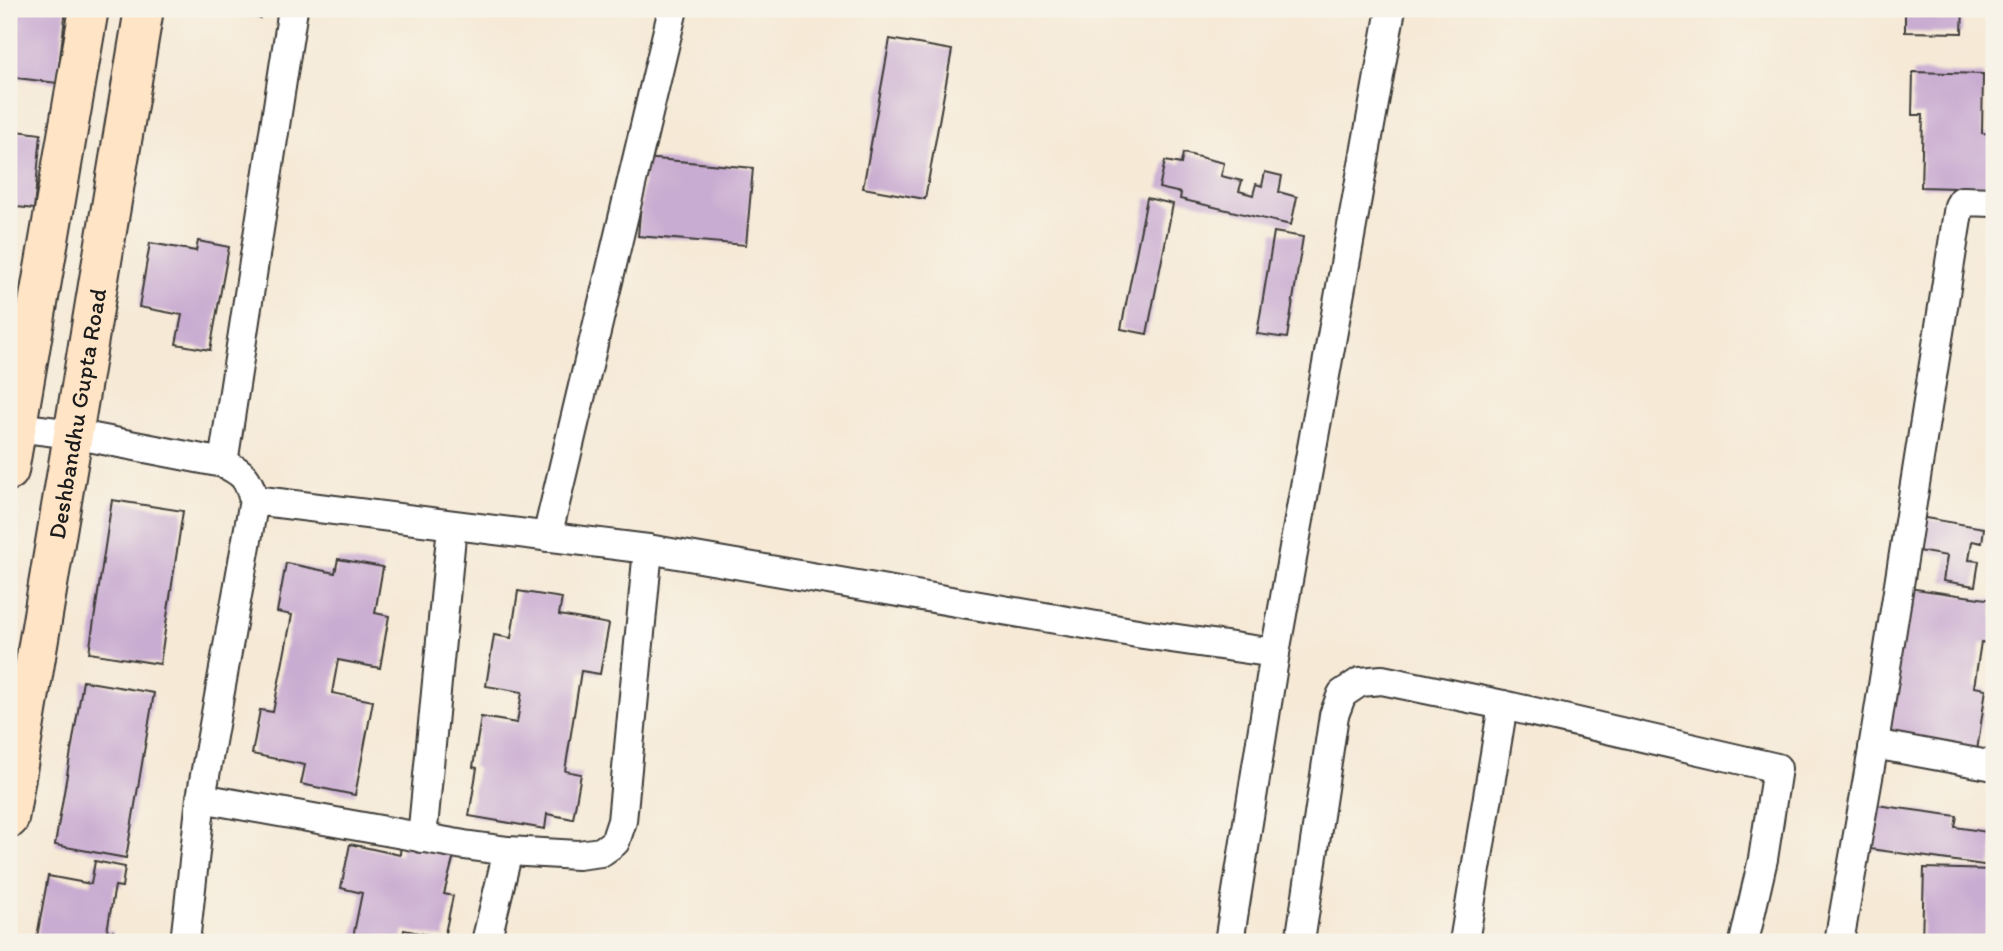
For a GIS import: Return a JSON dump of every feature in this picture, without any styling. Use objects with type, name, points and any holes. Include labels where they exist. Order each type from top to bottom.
[{"type":"street","points":[[9,471],[13,427],[89,9]]},
{"type":"street","name":"Deshbandhu Gupta Road","points":[[9,819],[144,9]]},
{"type":"street","points":[[223,463],[293,9]]},
{"type":"street","points":[[547,537],[673,9]]},
{"type":"street","points":[[1229,942],[1275,653],[1391,9]]},
{"type":"street","points":[[1839,942],[1873,749],[1959,206],[1967,199],[1994,202]]},
{"type":"street","points":[[13,427],[73,434],[223,463],[241,471],[250,484],[254,500],[201,798],[185,942]]},
{"type":"street","points":[[254,500],[648,549],[1143,634],[1275,653]]},
{"type":"street","points":[[422,838],[452,526]]},
{"type":"street","points":[[201,798],[509,851],[578,855],[601,852],[615,842],[622,821],[648,549]]},
{"type":"street","points":[[1300,942],[1334,715],[1342,694],[1360,682],[1382,680],[1777,768],[1763,859],[1744,942]]},
{"type":"street","points":[[1464,942],[1503,705]]},
{"type":"street","points":[[1873,749],[1874,744],[1994,766]]},
{"type":"street","points":[[486,942],[509,851]]},
{"type":"building","points":[[9,9],[66,9],[57,83],[9,77]]},
{"type":"building","points":[[222,9],[262,9],[260,18]]},
{"type":"building","points":[[1905,9],[1963,9],[1962,33],[1905,32]]},
{"type":"building","points":[[890,39],[952,50],[925,199],[863,188]]},
{"type":"building","points":[[1913,72],[1983,74],[1982,133],[1994,134],[1994,189],[1921,187],[1923,115],[1912,115]]},
{"type":"building","points":[[9,130],[41,134],[34,209],[9,206]]},
{"type":"building","points":[[1183,153],[1224,163],[1221,176],[1242,181],[1239,191],[1253,195],[1256,184],[1262,186],[1265,172],[1282,176],[1279,192],[1297,197],[1291,225],[1180,199],[1181,193],[1159,188],[1165,161],[1181,164]]},
{"type":"building","points":[[645,158],[753,168],[746,245],[638,236]]},
{"type":"building","points":[[1147,198],[1173,204],[1147,334],[1121,329]]},
{"type":"building","points":[[9,216],[13,216],[10,233],[9,233]]},
{"type":"building","points":[[1274,232],[1303,237],[1287,338],[1257,334]]},
{"type":"building","points":[[198,241],[229,247],[210,350],[176,344],[182,315],[139,307],[150,243],[196,251]]},
{"type":"building","points":[[9,303],[12,303],[11,321],[9,321]]},
{"type":"building","points":[[112,500],[183,511],[160,664],[89,653]]},
{"type":"building","points":[[1914,516],[1984,528],[1982,543],[1972,541],[1969,560],[1979,561],[1975,586],[1943,581],[1947,556],[1918,551]]},
{"type":"building","points":[[338,559],[383,567],[375,613],[389,616],[380,668],[338,660],[332,693],[373,701],[355,795],[301,784],[305,765],[252,754],[260,710],[273,712],[292,615],[277,612],[286,563],[335,573]]},
{"type":"building","points":[[1901,587],[1994,600],[1992,644],[1981,642],[1974,687],[1986,689],[1977,751],[1880,737]]},
{"type":"building","points":[[518,591],[562,598],[559,615],[609,624],[600,674],[581,671],[565,771],[581,774],[573,819],[547,814],[545,829],[469,816],[477,768],[473,767],[481,717],[517,723],[522,692],[486,686],[494,635],[511,638]]},
{"type":"building","points":[[83,681],[154,693],[126,858],[55,845]]},
{"type":"building","points":[[1869,804],[1957,816],[1955,827],[1994,833],[1991,866],[1863,848]]},
{"type":"building","points":[[401,840],[456,848],[444,894],[453,896],[444,938],[404,930],[401,942],[352,942],[362,893],[341,888],[350,844],[400,855]]},
{"type":"building","points":[[95,861],[125,867],[122,887],[115,886],[107,931],[113,931],[111,942],[36,942],[48,876],[91,884]]},
{"type":"building","points":[[1924,868],[1994,870],[1994,942],[1922,942]]}]
